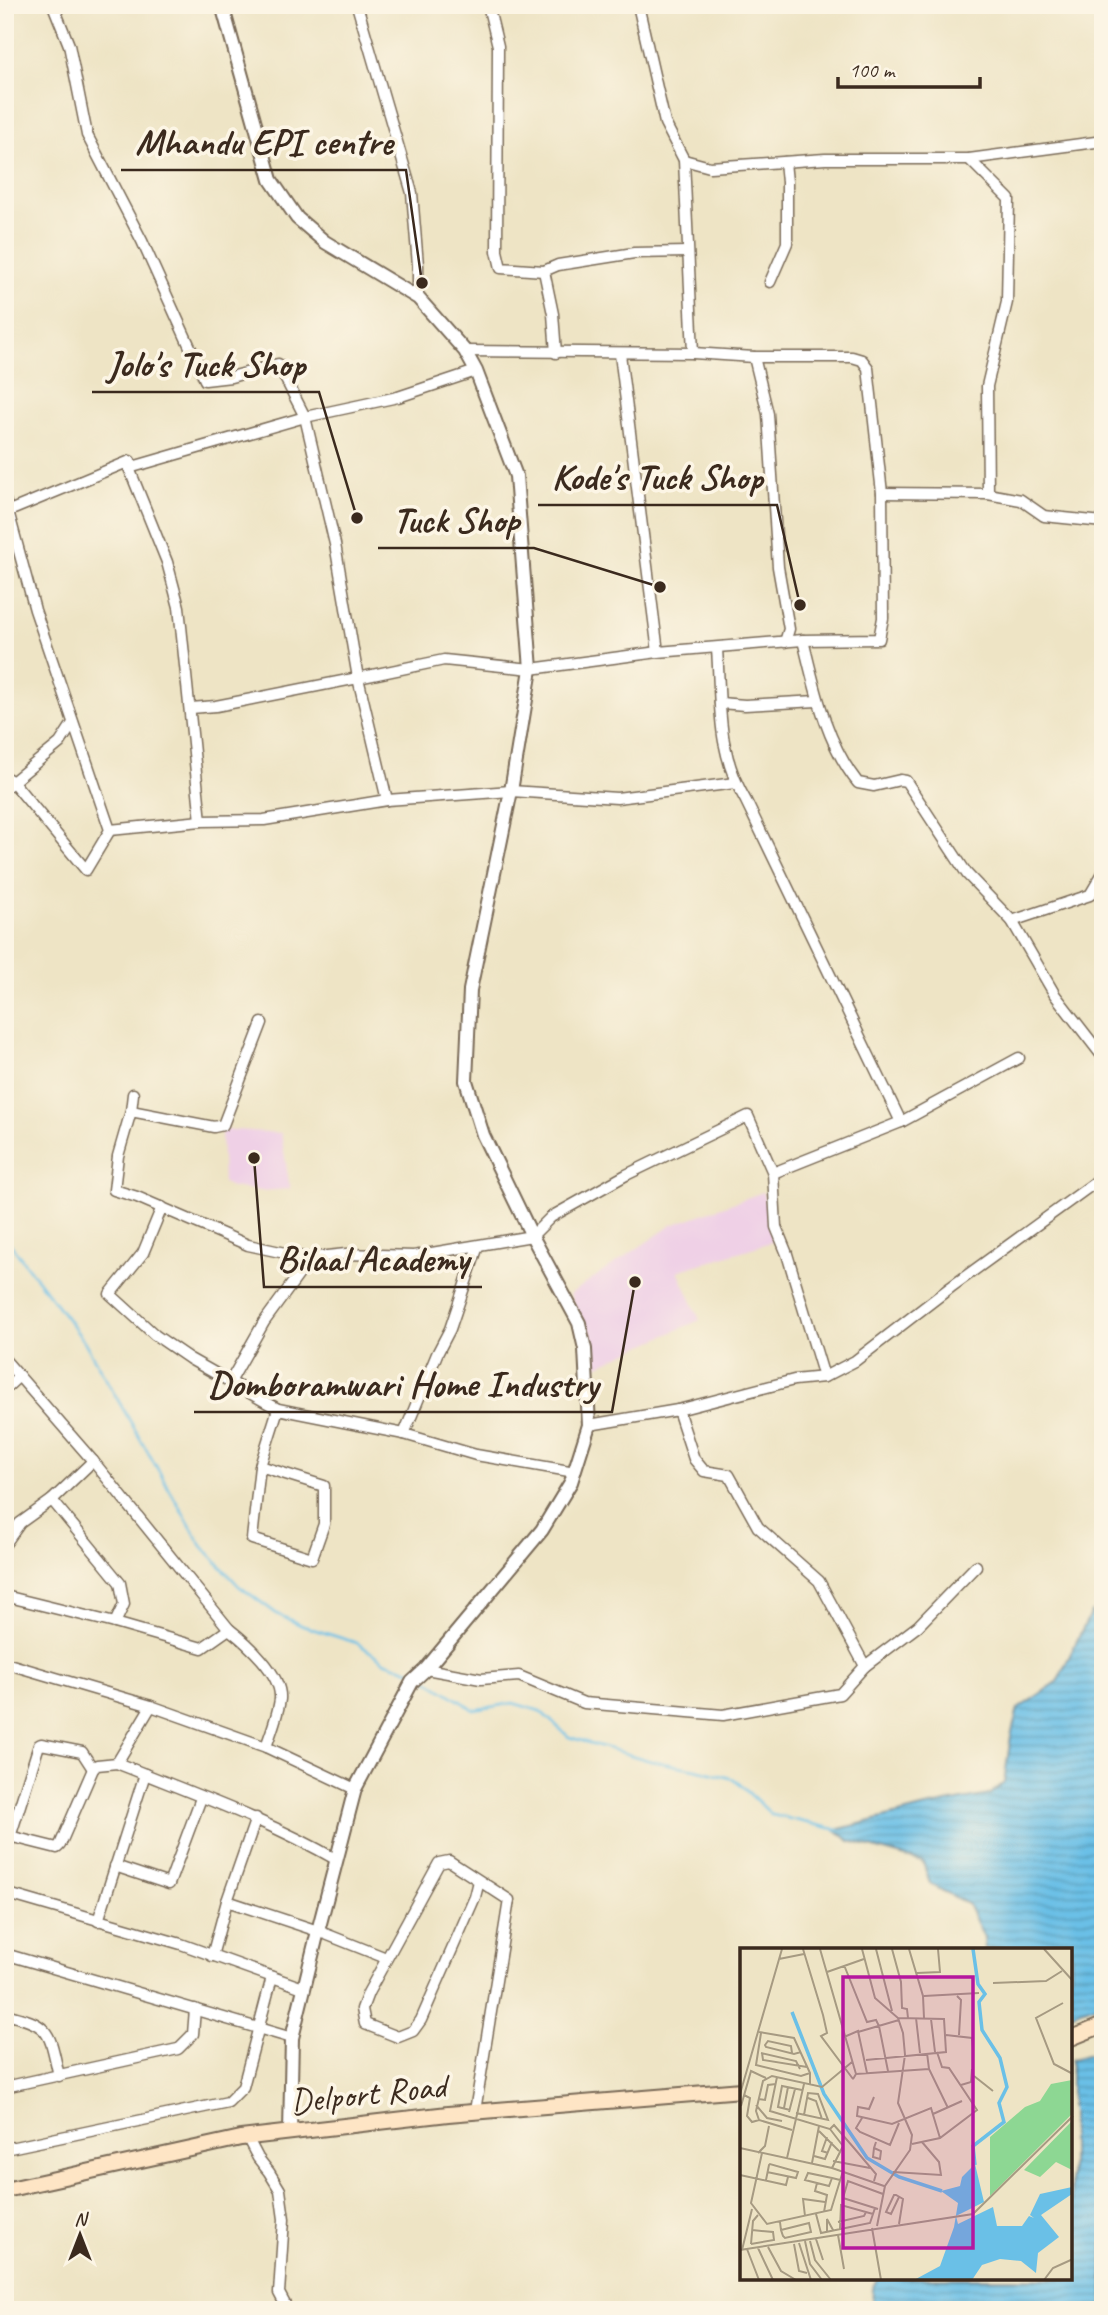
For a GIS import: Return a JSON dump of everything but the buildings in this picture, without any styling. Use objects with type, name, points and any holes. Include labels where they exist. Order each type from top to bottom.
[{"type":"main road","points":[[1073,2037],[1103,2025]]},
{"type":"main road","name":"Delport Road","points":[[5,2190],[247,2137],[475,2111],[740,2090]]},
{"type":"street","points":[[53,5],[69,45],[87,135],[142,241],[205,380],[231,377],[278,364],[305,417],[335,544],[358,678],[387,800]]},
{"type":"street","points":[[222,5],[271,180],[297,218],[325,243],[418,298],[465,351],[476,370],[516,476],[531,670],[511,791],[470,990],[466,1081],[483,1135],[532,1236],[579,1323],[585,1349],[589,1425],[571,1482],[542,1530],[426,1670],[412,1682],[355,1789],[292,2038],[290,2132]]},
{"type":"street","points":[[358,5],[412,193],[418,298]]},
{"type":"street","points":[[488,5],[498,46],[497,251],[501,268],[544,271],[558,265],[634,253],[687,252]]},
{"type":"street","points":[[638,5],[665,123],[684,160],[693,353]]},
{"type":"street","points":[[684,160],[710,167],[825,159],[969,159],[1103,141]]},
{"type":"street","points":[[969,159],[1009,199],[1007,302],[987,386],[988,494]]},
{"type":"street","points":[[770,282],[786,243],[785,162]]},
{"type":"street","points":[[544,271],[553,314],[556,353]]},
{"type":"street","points":[[191,708],[216,706],[444,660],[531,670],[658,652],[803,640],[879,639],[883,618],[882,493],[868,368],[862,360],[754,358],[693,353],[465,351]]},
{"type":"street","points":[[620,354],[658,652]]},
{"type":"street","points":[[754,358],[768,414],[778,567],[789,629],[785,642]]},
{"type":"street","points":[[130,468],[305,417],[398,397],[476,370]]},
{"type":"street","points":[[9,511],[130,461],[130,468],[167,562],[179,607],[201,821]]},
{"type":"street","points":[[882,493],[988,494],[1021,500],[1044,516],[1103,522]]},
{"type":"street","points":[[5,500],[35,610],[110,830]]},
{"type":"street","points":[[803,640],[817,701],[845,767],[858,783],[874,786],[906,781],[967,874],[1012,921],[1055,995],[1103,1057]]},
{"type":"street","points":[[717,649],[723,747],[735,783],[901,1122]]},
{"type":"street","points":[[720,703],[745,705],[817,701]]},
{"type":"street","points":[[73,723],[60,743],[8,782],[86,870],[110,830]]},
{"type":"street","points":[[110,830],[201,821],[264,820],[387,800],[511,791],[617,798],[735,783]]},
{"type":"street","points":[[1012,921],[1090,895],[1103,873]]},
{"type":"street","points":[[131,1111],[214,1127],[223,1125],[262,1023]]},
{"type":"street","points":[[773,1173],[901,1122],[1020,1058]]},
{"type":"street","points":[[133,1094],[118,1156],[114,1190],[162,1207],[248,1245],[307,1258],[346,1254],[414,1256],[532,1236],[551,1217],[625,1175],[748,1116],[773,1173],[776,1227],[787,1254],[824,1377]]},
{"type":"street","points":[[589,1425],[678,1410],[794,1380],[824,1377],[855,1361],[1103,1175]]},
{"type":"street","points":[[162,1207],[143,1253],[110,1294],[155,1335],[190,1359],[278,1409],[404,1434],[476,1455],[575,1472]]},
{"type":"street","points":[[404,1434],[450,1329],[478,1246]]},
{"type":"street","points":[[230,1382],[264,1321],[305,1266],[307,1258]]},
{"type":"street","points":[[5,1360],[93,1461],[229,1629],[253,1648],[278,1684],[280,1698],[266,1747]]},
{"type":"street","points":[[5,1389],[19,1376]]},
{"type":"street","points":[[260,1466],[324,1486],[324,1524],[312,1558],[252,1539],[260,1466],[278,1409]]},
{"type":"street","points":[[678,1410],[694,1460],[704,1471],[729,1475],[758,1527],[819,1581],[865,1666]]},
{"type":"street","points":[[5,1544],[20,1523],[52,1500],[93,1461]]},
{"type":"street","points":[[52,1500],[120,1583],[124,1604],[116,1623]]},
{"type":"street","points":[[426,1670],[481,1679],[519,1676],[584,1703],[723,1715],[840,1694],[865,1666],[918,1626],[976,1566]]},
{"type":"street","points":[[5,1596],[116,1623],[202,1648],[229,1629]]},
{"type":"street","points":[[5,1664],[151,1706],[266,1747],[355,1789]]},
{"type":"street","points":[[117,1763],[151,1706]]},
{"type":"street","points":[[5,1853],[39,1745],[82,1752],[93,1769]]},
{"type":"street","points":[[9,1836],[57,1847],[60,1845],[93,1769],[97,1765],[117,1763],[256,1818],[337,1860]]},
{"type":"street","points":[[97,1921],[145,1774]]},
{"type":"street","points":[[115,1866],[169,1884],[201,1798]]},
{"type":"street","points":[[212,1956],[227,1901],[256,1818]]},
{"type":"street","points":[[475,2111],[509,1900],[449,1861],[439,1863],[386,1958],[362,2009],[365,2024],[398,2037],[413,2031],[421,2020],[479,1881]]},
{"type":"street","points":[[5,1893],[181,1944],[303,1988]]},
{"type":"street","points":[[227,1901],[318,1931],[386,1958]]},
{"type":"street","points":[[5,1954],[292,2038]]},
{"type":"street","points":[[5,2149],[228,2102],[243,2087],[272,1976]]},
{"type":"street","points":[[5,2087],[178,2049],[193,2035],[195,2010]]},
{"type":"street","points":[[5,2014],[32,2020],[49,2035],[59,2076]]},
{"type":"street","points":[[247,2137],[280,2190],[285,2219],[279,2293],[288,2310]]},
{"type":"shaded area","points":[[221,1129],[281,1133],[290,1189],[260,1191],[231,1187],[223,1183]]},
{"type":"shaded area","points":[[763,1192],[774,1241],[678,1271],[700,1320],[594,1367],[570,1294],[672,1225]]},
{"type":"water","points":[[1103,1608],[1103,2002],[1073,2013],[1073,1948],[985,1948],[984,1937],[968,1904],[930,1884],[923,1862],[850,1841],[836,1830],[926,1807],[989,1795],[1004,1783],[1018,1709],[1057,1682],[1091,1612]]},
{"type":"water","points":[[1103,2050],[1103,2310],[872,2310],[873,2288],[878,2280],[1073,2280],[1073,2059]]},
{"type":"waterway","points":[[5,1237],[84,1341],[202,1546],[239,1586],[277,1614],[303,1626],[357,1643],[384,1661],[415,1672]]},
{"type":"waterway","points":[[423,1677],[474,1710],[513,1703],[540,1711],[569,1737],[651,1761],[734,1779],[772,1815],[839,1830]]},
{"type":"place","name":"Mhandu EPI centre","points":[[422,283]]},
{"type":"place","name":"Jolo's Tuck Shop","points":[[357,518]]},
{"type":"place","name":"Tuck Shop","points":[[660,587]]},
{"type":"place","name":"Kode's Tuck Shop","points":[[800,605]]},
{"type":"place","name":"Bilaal Academy","points":[[254,1158]]},
{"type":"place","name":"Domboramwari Home Industry","points":[[635,1282]]}]
